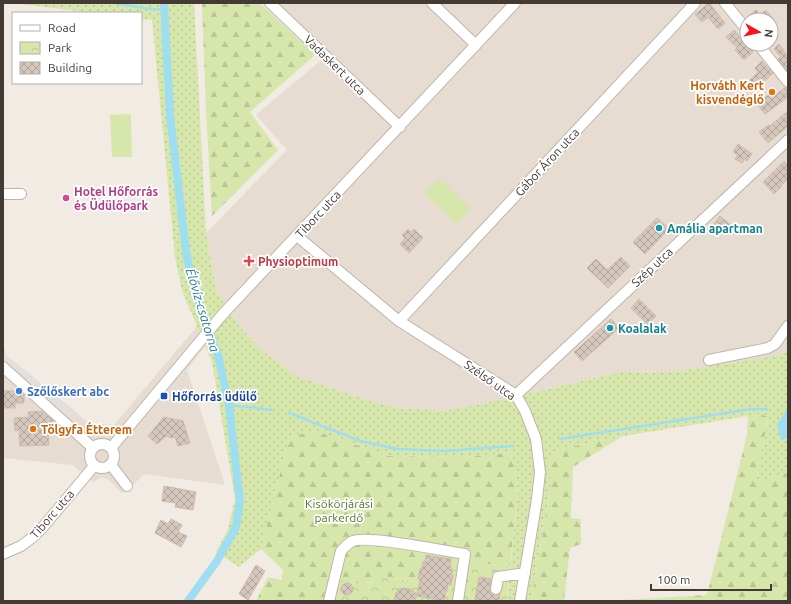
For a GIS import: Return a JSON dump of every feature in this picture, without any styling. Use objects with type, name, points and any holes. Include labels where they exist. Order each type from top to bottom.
[{"type":"street","name":"Vadaskert utca","points":[[270,3],[400,127]]},
{"type":"street","points":[[432,3],[476,45]]},
{"type":"street","name":"Tiborc utca","points":[[111,448],[218,321],[515,3]]},
{"type":"street","name":"Gábor Áron utca","points":[[399,321],[695,3]]},
{"type":"street","points":[[725,3],[739,20]]},
{"type":"street","points":[[764,52],[788,82]]},
{"type":"street","name":"Szép utca","points":[[516,395],[788,140]]},
{"type":"street","points":[[3,194],[21,194]]},
{"type":"street","name":"Szélső utca","points":[[296,236],[399,321],[516,395],[530,422],[536,439],[540,472],[538,499],[520,601]]},
{"type":"street","points":[[709,360],[768,348],[775,344],[788,326]]},
{"type":"street","points":[[3,367],[93,448]]},
{"type":"street","points":[[102,444],[111,448],[114,454],[114,460],[111,465],[105,468],[94,466],[90,456],[93,448],[102,444]]},
{"type":"street","points":[[111,465],[127,486]]},
{"type":"street","name":"Tiborc utca","points":[[3,554],[21,546],[33,537],[94,466]]},
{"type":"street","points":[[329,601],[341,551],[346,545],[354,540],[370,539],[465,554],[458,601]]},
{"type":"street","points":[[496,589],[498,578],[525,573]]},
{"type":"shaded area","points":[[278,3],[788,3],[788,348],[780,355],[667,373],[621,372],[505,399],[445,411],[397,408],[366,400],[298,377],[261,350],[238,325],[216,289],[206,233],[287,150],[256,115],[327,55]]},
{"type":"shaded area","points":[[198,325],[206,345],[187,370],[225,485],[144,474],[122,493],[109,480],[102,477],[93,482],[73,465],[3,458],[3,345],[5,354],[89,423],[114,425]]},
{"type":"shaded area","points":[[5,354],[75,411],[66,424],[3,367],[3,357]]},
{"type":"green space","points":[[12,3],[194,3],[206,233],[216,289],[238,325],[261,350],[298,377],[366,400],[397,408],[445,411],[505,399],[621,372],[667,373],[780,355],[788,348],[788,473],[756,482],[768,417],[761,414],[623,436],[556,450],[549,460],[551,486],[531,601],[507,601],[518,492],[511,453],[461,457],[388,456],[313,430],[289,438],[261,549],[239,567],[216,552],[228,529],[235,499],[212,362],[182,291],[175,257],[152,20],[142,19],[142,12],[85,12]]},
{"type":"green space","points":[[202,3],[260,3],[315,55],[250,112],[278,150],[212,216],[206,111]]},
{"type":"green space","points":[[131,114],[132,157],[112,157],[110,115]]},
{"type":"green space","points":[[439,178],[471,209],[456,224],[424,193]]},
{"type":"green space","points":[[761,414],[768,417],[756,482],[788,473],[788,601],[605,601],[707,595],[747,435],[748,416]]},
{"type":"green space","name":"Kisökörjárási parkerdő","points":[[313,430],[388,456],[461,457],[511,453],[518,492],[510,565],[469,563],[471,552],[424,544],[418,583],[379,575],[368,586],[328,576],[324,599],[365,601],[256,601],[268,577],[282,580],[283,570],[261,549],[289,438]]},
{"type":"green space","points":[[623,436],[573,467],[571,518],[581,519],[581,544],[570,548],[564,601],[531,601],[551,486],[549,460],[556,450]]},
{"type":"green space","points":[[424,544],[471,552],[469,563],[510,565],[507,601],[323,600],[328,576],[368,586],[379,575],[418,583]]},
{"type":"water","points":[[788,407],[788,438],[781,440],[777,425]]},
{"type":"building","points":[[709,3],[725,23],[718,29],[708,17],[702,22],[695,14]]},
{"type":"building","points":[[734,30],[739,36],[739,52],[753,52],[744,60],[735,50],[737,48],[726,37]]},
{"type":"building","points":[[779,44],[788,57],[788,72],[778,59],[781,57],[777,52],[779,52]]},
{"type":"building","points":[[762,61],[773,73],[757,88],[750,80],[758,72],[755,68]]},
{"type":"building","points":[[785,88],[788,88],[788,97],[765,114],[757,104],[772,92],[775,95]]},
{"type":"building","points":[[788,111],[788,126],[768,143],[759,132],[769,125],[770,126]]},
{"type":"building","points":[[738,144],[752,154],[747,161],[744,159],[742,163],[735,159],[738,155],[733,152]]},
{"type":"building","points":[[784,161],[788,165],[788,179],[774,194],[763,182]]},
{"type":"building","points":[[720,216],[734,228],[729,235],[714,224]]},
{"type":"building","points":[[657,218],[669,229],[645,254],[633,242]]},
{"type":"building","points":[[408,229],[411,232],[414,229],[423,238],[409,253],[400,244],[405,238],[402,235]]},
{"type":"building","points":[[621,257],[630,266],[608,288],[587,268],[596,259],[607,270]]},
{"type":"building","points":[[639,299],[656,316],[648,325],[631,308]]},
{"type":"building","points":[[611,319],[619,328],[582,361],[574,352]]},
{"type":"building","points":[[3,391],[19,391],[24,395],[24,403],[15,403],[15,408],[3,408]]},
{"type":"building","name":"Tölgyfa Étterem","points":[[42,411],[53,420],[53,428],[48,432],[49,445],[20,446],[19,430],[15,431],[14,418],[29,417],[28,412]]},
{"type":"building","points":[[164,417],[183,421],[190,443],[178,446],[175,437],[171,438],[166,436],[157,444],[148,436]]},
{"type":"building","points":[[164,486],[196,492],[193,510],[175,507],[176,503],[162,501]]},
{"type":"building","points":[[171,519],[182,525],[178,532],[187,536],[181,547],[155,533],[161,520],[168,524]]},
{"type":"building","points":[[426,555],[451,559],[450,567],[452,568],[451,574],[453,575],[451,585],[448,584],[444,601],[417,596],[420,569],[422,569],[423,562],[425,563]]},
{"type":"building","points":[[256,565],[265,571],[248,600],[239,594]]},
{"type":"building","points":[[479,577],[491,579],[490,591],[495,595],[500,594],[499,601],[475,600]]},
{"type":"building","points":[[347,583],[351,585],[353,589],[351,593],[347,595],[343,593],[341,589],[343,585]]},
{"type":"building","points":[[399,589],[410,589],[417,594],[415,601],[394,601],[396,593]]},
{"type":"waterway","points":[[115,3],[164,10]]},
{"type":"waterway","name":"Élővíz-csatorna","points":[[164,3],[170,115],[186,251],[190,273],[197,296],[218,355],[229,405],[240,501],[236,527],[217,561],[188,601]]},
{"type":"waterway","points":[[229,405],[273,410]]},
{"type":"waterway","points":[[560,439],[751,409],[767,409]]},
{"type":"waterway","points":[[289,413],[360,441],[397,449],[445,451],[513,446]]},
{"type":"place","name":"Horváth Kert kisvendéglő","points":[[772,92]]},
{"type":"place","name":"Hotel Hőforrás és Üdülőpark","points":[[66,198]]},
{"type":"place","name":"Amália apartman","points":[[659,228]]},
{"type":"place","name":"Physioptimum","points":[[249,261]]},
{"type":"place","name":"Koalalak","points":[[610,328]]},
{"type":"place","name":"Szőlőskert abc","points":[[19,391]]},
{"type":"place","name":"Hőforrás üdülő","points":[[164,396]]},
{"type":"place","name":"Tölgyfa Étterem","points":[[33,429]]}]
